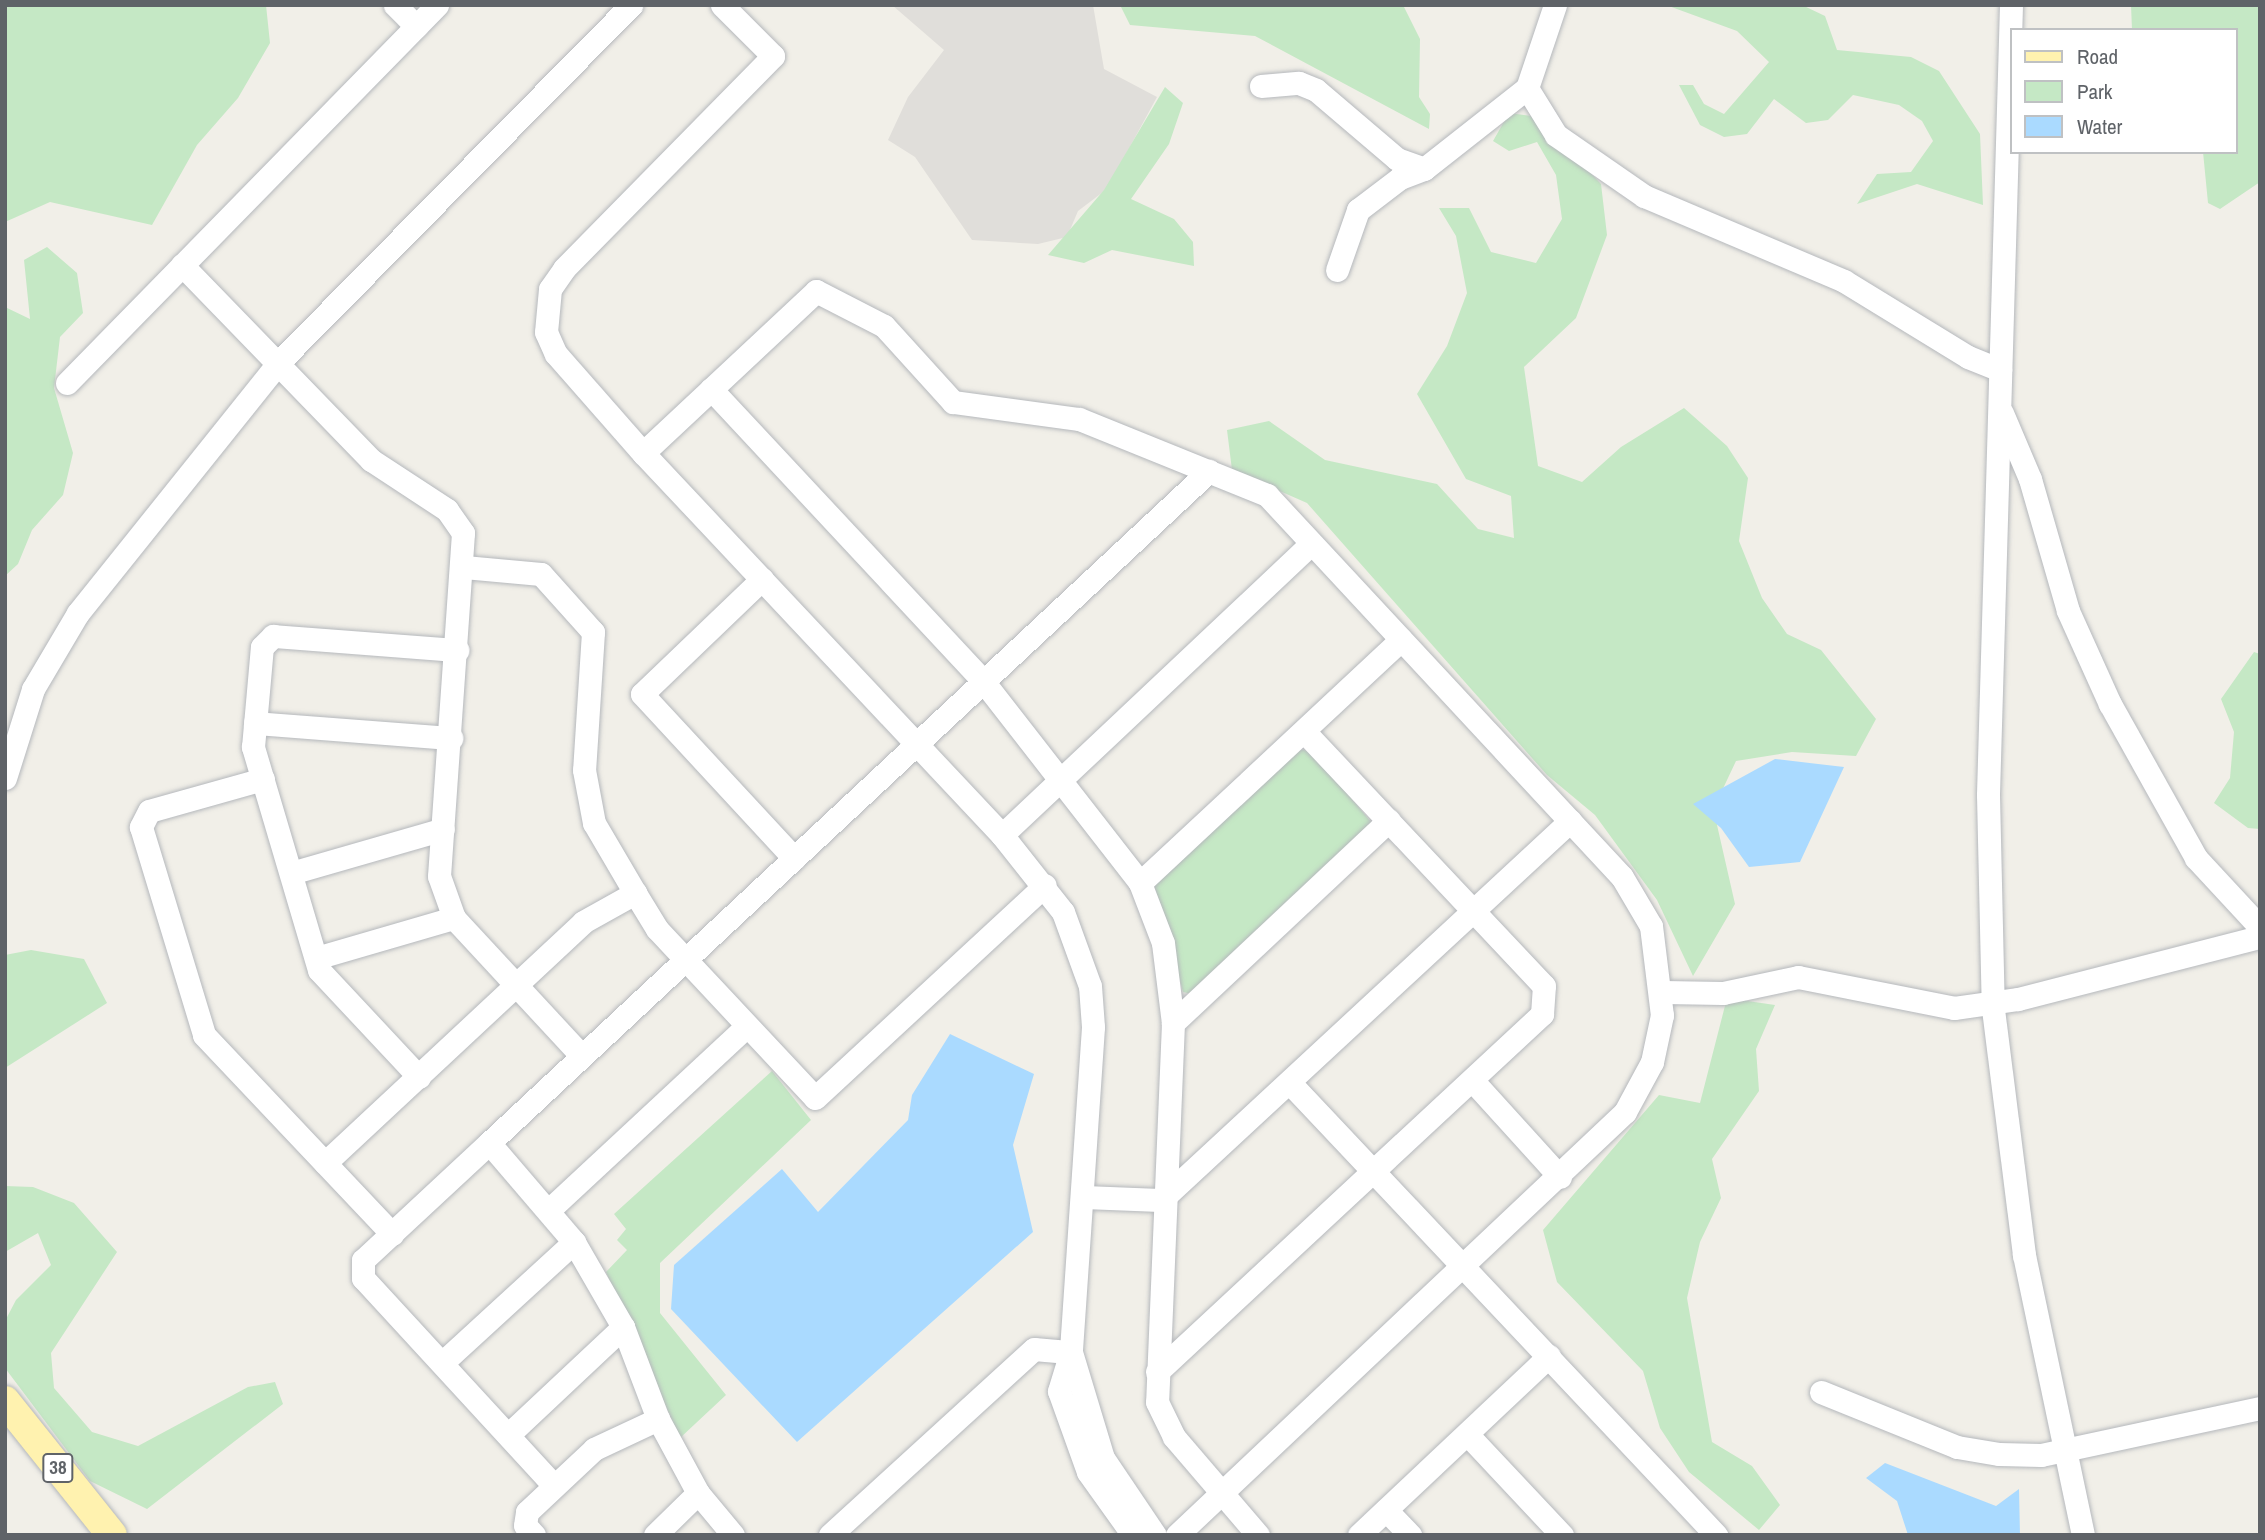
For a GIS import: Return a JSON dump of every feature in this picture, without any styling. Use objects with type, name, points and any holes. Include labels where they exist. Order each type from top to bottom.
[{"type":"main road","name":"38","points":[[5,1401],[111,1535]]},
{"type":"street","points":[[396,5],[416,26]]},
{"type":"street","points":[[67,383],[437,5]]},
{"type":"street","points":[[5,778],[33,689],[78,613],[278,363],[631,5]]},
{"type":"street","points":[[722,5],[773,56],[564,269],[545,312],[556,354],[643,453],[1002,835],[1045,885],[1063,912],[1090,986],[1083,1197],[1071,1353],[1059,1391],[1070,1436],[1105,1503],[1133,1535]]},
{"type":"street","points":[[1337,270],[1358,210],[1400,177],[1424,169],[1527,88],[1555,5]]},
{"type":"street","points":[[2010,28],[2011,5]]},
{"type":"street","points":[[2010,38],[1987,795],[1993,1002],[2024,1255],[2082,1535]]},
{"type":"street","points":[[1261,86],[1300,83],[1316,90],[1397,159],[1424,169]]},
{"type":"street","points":[[1527,88],[1556,135],[1644,196],[1844,281],[1968,357],[2000,370]]},
{"type":"street","points":[[182,265],[371,460],[456,519],[464,567],[439,876],[454,918],[582,1056]]},
{"type":"street","points":[[643,453],[816,291],[884,326],[953,402],[1079,419],[1266,495],[1570,821],[1640,904],[1651,926],[1663,992],[1652,1062],[1640,1089],[1560,1177],[1177,1535]]},
{"type":"street","points":[[711,389],[983,681],[1140,883],[1163,943],[1172,1023],[1161,1200],[1157,1402],[1174,1437],[1221,1496],[1258,1535]]},
{"type":"street","points":[[1999,407],[2030,479],[2068,611],[2110,704],[2196,858],[2260,927]]},
{"type":"street","points":[[554,1486],[363,1278],[363,1260],[1209,471]]},
{"type":"street","points":[[1002,835],[1059,778],[1311,544]]},
{"type":"street","points":[[464,567],[541,574],[593,632],[584,770],[594,823],[635,893],[685,959],[815,1098],[1045,885]]},
{"type":"street","points":[[762,579],[642,694],[794,858]]},
{"type":"street","points":[[419,1077],[319,970],[253,747],[255,723],[262,647],[273,636],[457,650]]},
{"type":"street","points":[[1140,883],[1401,640]]},
{"type":"street","points":[[255,723],[451,737]]},
{"type":"street","points":[[1157,1372],[1542,1014],[1544,986],[1305,732]]},
{"type":"street","points":[[263,779],[149,811],[141,827],[204,1035],[392,1234]]},
{"type":"street","points":[[1172,1023],[1389,820]]},
{"type":"street","points":[[1083,1197],[1161,1200],[1570,821]]},
{"type":"street","points":[[290,873],[443,829]]},
{"type":"street","points":[[325,1163],[583,922],[635,893]]},
{"type":"street","points":[[316,958],[454,918]]},
{"type":"street","points":[[1663,992],[1723,993],[1798,976],[1902,1003],[1954,1008],[1993,1002],[2260,937]]},
{"type":"street","points":[[551,1208],[747,1026]]},
{"type":"street","points":[[1472,1080],[1560,1177]]},
{"type":"street","points":[[1289,1082],[1716,1535]]},
{"type":"street","points":[[489,1143],[551,1208],[575,1242],[623,1327],[658,1419],[698,1493],[733,1535]]},
{"type":"street","points":[[442,1363],[575,1242]]},
{"type":"street","points":[[508,1435],[623,1327]]},
{"type":"street","points":[[830,1535],[1034,1349],[1071,1353]]},
{"type":"street","points":[[1071,1353],[1103,1458],[1155,1535]]},
{"type":"street","points":[[1359,1535],[1549,1356]]},
{"type":"street","points":[[1821,1392],[1957,1447],[1999,1454],[2064,1450],[2260,1408]]},
{"type":"street","points":[[534,1535],[525,1525],[527,1511],[594,1449],[658,1419]]},
{"type":"street","points":[[1467,1434],[1562,1535]]},
{"type":"street","points":[[655,1535],[698,1493]]},
{"type":"street","points":[[1386,1510],[1410,1535]]},
{"type":"shaded area","points":[[892,5],[1093,5],[1104,69],[1157,97],[1107,189],[1078,211],[1067,237],[1038,244],[972,240],[915,157],[888,140],[908,97],[944,50]]},
{"type":"green space","points":[[5,5],[266,5],[270,43],[238,98],[197,145],[152,225],[50,202],[5,222]]},
{"type":"green space","points":[[1120,5],[1403,5],[1420,39],[1419,97],[1430,114],[1429,129],[1255,36],[1130,25]]},
{"type":"green space","points":[[1666,5],[1802,5],[1825,16],[1837,50],[1911,57],[1939,71],[1980,134],[1983,205],[1917,184],[1857,204],[1877,174],[1911,172],[1933,141],[1922,121],[1899,105],[1853,95],[1828,120],[1806,123],[1774,99],[1747,134],[1724,137],[1700,125],[1679,85],[1693,85],[1704,104],[1724,114],[1769,62],[1737,31]]},
{"type":"green space","points":[[2131,5],[2260,5],[2260,182],[2220,209],[2208,203],[2203,154],[2237,154],[2237,28],[2132,28]]},
{"type":"green space","points":[[1165,87],[1183,103],[1169,144],[1131,199],[1174,219],[1193,242],[1194,266],[1112,250],[1084,263],[1048,255],[1104,190]]},
{"type":"green space","points":[[1509,113],[1538,117],[1601,184],[1607,235],[1576,318],[1524,367],[1538,466],[1582,482],[1621,447],[1684,408],[1727,446],[1748,478],[1739,541],[1762,598],[1787,634],[1821,650],[1876,719],[1856,756],[1792,752],[1736,761],[1719,797],[1717,825],[1735,904],[1693,976],[1657,900],[1595,815],[1547,775],[1307,503],[1232,470],[1227,430],[1269,421],[1325,460],[1437,484],[1478,529],[1514,538],[1511,496],[1466,479],[1417,394],[1447,346],[1467,293],[1456,236],[1439,208],[1469,208],[1491,252],[1536,263],[1562,219],[1556,175],[1537,142],[1509,151],[1493,141]]},
{"type":"green space","points":[[47,247],[77,273],[83,313],[60,337],[54,388],[73,453],[63,495],[32,530],[18,564],[5,576],[5,307],[30,319],[24,260]]},
{"type":"green space","points":[[2254,652],[2260,654],[2260,829],[2248,828],[2214,803],[2230,778],[2234,732],[2221,699]]},
{"type":"green space","points":[[1299,749],[1312,752],[1372,823],[1192,994],[1183,992],[1154,885]]},
{"type":"green space","points":[[31,950],[84,959],[107,1003],[5,1068],[5,955]]},
{"type":"green space","points":[[1727,998],[1775,1005],[1756,1049],[1759,1091],[1712,1159],[1721,1198],[1700,1242],[1687,1298],[1712,1442],[1752,1466],[1780,1505],[1759,1530],[1689,1472],[1660,1428],[1643,1371],[1557,1282],[1543,1230],[1659,1095],[1700,1103]]},
{"type":"green space","points":[[772,1071],[811,1120],[660,1263],[660,1313],[726,1395],[680,1438],[606,1272],[627,1250],[617,1240],[626,1229],[614,1214]]},
{"type":"green space","points":[[5,1186],[33,1187],[74,1203],[117,1252],[51,1353],[54,1388],[92,1432],[138,1446],[248,1387],[275,1382],[283,1404],[147,1509],[90,1481],[5,1368],[5,1321],[16,1300],[51,1265],[38,1233],[5,1252]]},
{"type":"water","points":[[1775,759],[1844,767],[1800,862],[1749,867],[1721,828],[1693,804]]},
{"type":"water","points":[[950,1034],[1034,1074],[1013,1145],[1033,1232],[797,1442],[671,1309],[674,1265],[782,1169],[818,1212],[908,1120],[912,1095]]},
{"type":"water","points":[[1885,1463],[1996,1506],[2019,1489],[2020,1535],[1908,1535],[1897,1501],[1866,1478]]}]
